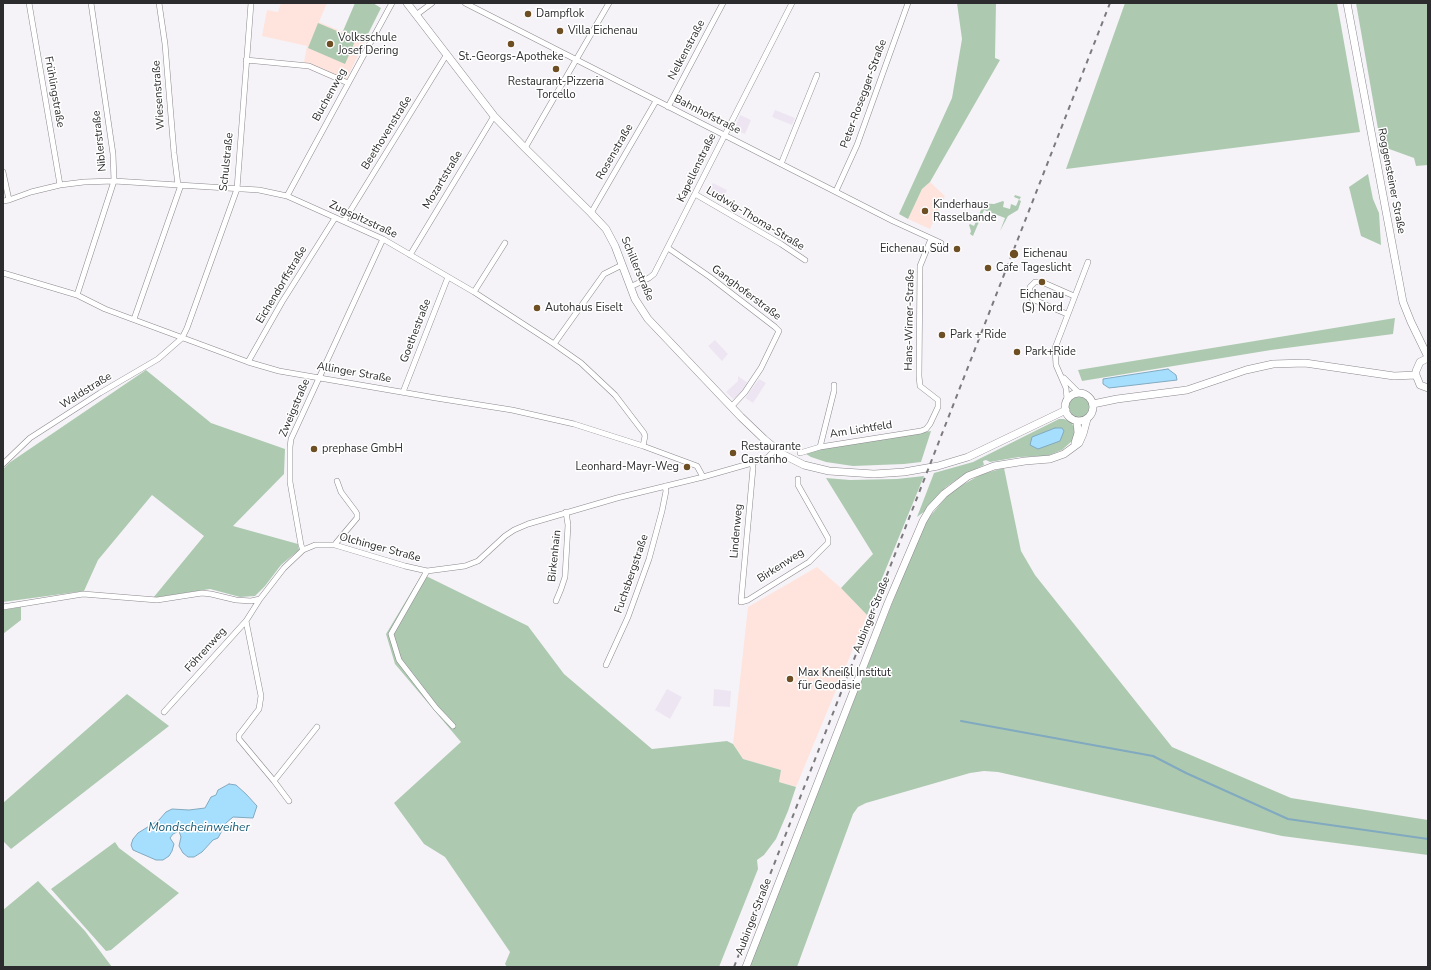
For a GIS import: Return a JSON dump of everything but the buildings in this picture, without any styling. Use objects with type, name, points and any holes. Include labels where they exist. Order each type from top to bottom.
[{"type":"main road","name":"Schillerstraße","points":[[407,3],[494,116],[606,229],[611,237],[639,307],[648,319],[759,435],[776,449],[796,462],[816,469],[836,472],[874,474],[904,472],[930,468],[958,461],[985,450],[1066,410]]},
{"type":"main road","name":"Roggensteiner Straße","points":[[1347,3],[1403,302],[1428,358]]},
{"type":"main road","points":[[1428,358],[1420,362],[1417,366],[1416,375],[1420,385],[1428,388]]},
{"type":"main road","points":[[1094,404],[1117,399],[1187,390],[1246,370],[1273,364],[1305,363],[1394,376],[1416,375]]},
{"type":"main road","points":[[1078,392],[1082,392],[1089,396],[1094,404],[1092,412],[1087,419],[1077,421],[1071,418],[1066,410],[1067,399],[1078,392]]},
{"type":"main road","name":"Aubinger Straße","points":[[746,967],[888,602],[930,509],[944,494],[968,476],[994,466],[1054,458],[1070,450],[1076,446],[1081,439],[1087,419]]},
{"type":"main road","points":[[1070,450],[1077,438],[1077,421]]},
{"type":"street","name":"Frühlingstraße","points":[[29,3],[60,185]]},
{"type":"street","name":"Niblerstraße","points":[[77,296],[114,181],[113,154],[91,3]]},
{"type":"street","name":"Wiesenstraße","points":[[134,320],[180,185],[174,153],[165,44],[159,3]]},
{"type":"street","name":"Schulstraße","points":[[182,338],[187,328],[237,189],[251,3]]},
{"type":"street","name":"Buchenweg","points":[[287,196],[392,3]]},
{"type":"street","points":[[416,15],[432,3]]},
{"type":"street","name":"Bahnhofstraße","points":[[465,3],[893,221],[940,243]]},
{"type":"street","points":[[525,148],[609,3]]},
{"type":"street","name":"Nelkenstraße","points":[[668,107],[723,3]]},
{"type":"street","name":"Kapellenstraße","points":[[630,287],[654,274],[792,3]]},
{"type":"street","name":"Peter-Rosegger-Straße","points":[[836,192],[857,145],[908,3]]},
{"type":"street","name":"Beethovenstraße","points":[[344,222],[447,54]]},
{"type":"street","points":[[246,60],[309,66],[348,83]]},
{"type":"street","points":[[781,164],[817,75]]},
{"type":"street","name":"Rosenstraße","points":[[591,213],[656,101]]},
{"type":"street","name":"Mozartstraße","points":[[410,255],[494,116]]},
{"type":"street","points":[[3,172],[9,200]]},
{"type":"street","name":"Zugspitzstraße","points":[[3,201],[30,192],[60,185],[84,182],[114,181],[259,190],[287,196],[383,239],[474,292],[554,344],[581,363],[615,395],[644,433],[645,436],[643,446]]},
{"type":"street","name":"Ludwig-Thoma-Straße","points":[[695,194],[781,244],[805,260]]},
{"type":"street","name":"Eichendorffstraße","points":[[248,362],[282,302],[335,218]]},
{"type":"street","name":"Zweigstraße","points":[[303,550],[290,482],[290,447],[292,439],[383,239]]},
{"type":"street","name":"Hans-Wirner-Straße","points":[[926,429],[930,424],[938,406],[938,400],[923,390],[920,386],[919,376],[920,266],[931,239]]},
{"type":"street","points":[[474,292],[505,243]]},
{"type":"street","name":"Ganghoferstraße","points":[[668,248],[710,277],[779,331],[761,368],[745,392],[732,406]]},
{"type":"street","points":[[1067,399],[1062,376],[1056,365],[1055,348],[1088,262]]},
{"type":"street","points":[[554,344],[604,274],[622,265]]},
{"type":"street","name":"Allinger Straße","points":[[3,273],[77,296],[105,309],[248,362],[279,371],[529,413],[592,429],[643,446],[697,466],[703,477]]},
{"type":"street","name":"Goethestraße","points":[[403,392],[448,277]]},
{"type":"street","points":[[1067,314],[1032,299],[1029,293],[1030,286],[1036,282],[1042,282],[1074,296]]},
{"type":"street","name":"Waldstraße","points":[[3,464],[30,438],[100,393],[158,359],[182,338]]},
{"type":"street","points":[[1062,376],[1078,392]]},
{"type":"street","points":[[820,447],[834,391],[834,385]]},
{"type":"street","name":"Am Lichtfeld","points":[[800,453],[820,447],[926,429]]},
{"type":"street","name":"Olchinger Straße","points":[[260,599],[284,568],[303,550],[315,545],[335,545],[427,571],[472,564],[478,561],[505,536],[514,530],[566,512],[752,463],[767,458],[776,449]]},
{"type":"street","points":[[3,454],[9,458]]},
{"type":"street","name":"Lindenweg","points":[[741,602],[753,468],[752,463]]},
{"type":"street","name":"Birkenweg","points":[[741,602],[748,600],[809,562],[828,543],[828,538],[798,485],[798,479]]},
{"type":"street","points":[[335,545],[357,518],[356,512],[341,492],[337,481]]},
{"type":"street","name":"Fuchsbergstraße","points":[[606,665],[631,609],[649,559],[662,511],[666,486]]},
{"type":"street","name":"Birkenhain","points":[[556,601],[562,589],[565,577],[568,525],[566,512]]},
{"type":"street","points":[[427,571],[391,634],[402,666],[436,708],[453,726]]},
{"type":"street","points":[[3,607],[83,594],[157,600],[202,594],[211,594],[236,600],[251,601],[260,599]]},
{"type":"street","name":"Föhrenweg","points":[[164,712],[246,621],[260,599]]},
{"type":"street","points":[[246,621],[261,696],[259,709],[239,735],[239,739],[289,801]]},
{"type":"street","points":[[274,781],[317,727]]},
{"type":"shaded area","name":"Volksschule Josef Dering","points":[[281,3],[327,3],[319,22],[365,41],[346,80],[304,62],[307,46],[262,36],[267,10],[278,12]]},
{"type":"shaded area","points":[[775,110],[795,118],[792,125],[772,117]]},
{"type":"shaded area","points":[[740,115],[751,120],[745,134],[734,130]]},
{"type":"shaded area","name":"Kinderhaus Rasselbande","points":[[930,182],[945,196],[930,229],[908,219],[922,189]]},
{"type":"shaded area","points":[[713,183],[727,190],[722,201],[707,194]]},
{"type":"shaded area","points":[[715,340],[728,354],[722,361],[708,346]]},
{"type":"shaded area","points":[[738,376],[748,383],[738,397],[733,399],[726,392],[738,381]]},
{"type":"shaded area","points":[[759,379],[766,383],[753,403],[745,398]]},
{"type":"shaded area","name":"Max Kneißl Institut für Geodäsie","points":[[817,567],[841,588],[867,615],[796,787],[779,782],[781,770],[743,759],[733,744],[748,607]]},
{"type":"shaded area","points":[[667,689],[682,697],[670,719],[655,710]]},
{"type":"shaded area","points":[[714,689],[731,691],[730,707],[713,706]]},
{"type":"green space","points":[[355,3],[373,3],[381,8],[365,40],[343,31]]},
{"type":"green space","points":[[957,3],[996,3],[995,58],[1000,60],[930,182],[922,189],[908,219],[899,214],[952,98],[962,39]]},
{"type":"green space","points":[[1125,3],[1337,3],[1360,132],[1066,169]]},
{"type":"green space","points":[[1356,3],[1428,3],[1428,165],[1416,166],[1414,158],[1381,146]]},
{"type":"green space","points":[[318,23],[356,39],[345,64],[308,48]]},
{"type":"green space","points":[[1368,174],[1373,199],[1379,213],[1381,245],[1361,236],[1349,187]]},
{"type":"green space","points":[[1015,195],[1021,197],[1019,200],[1021,201],[1018,210],[1008,216],[1000,231],[1005,218],[984,210],[973,236],[970,234],[971,231],[969,225],[974,226],[978,217],[974,216],[975,214],[979,215],[982,207],[978,205],[980,203],[994,204],[1003,201],[1003,207],[1010,209],[1011,204],[1016,206],[1019,199],[1014,197]]},
{"type":"green space","points":[[1395,318],[1393,334],[1271,350],[1082,381],[1078,370]]},
{"type":"green space","points":[[146,370],[211,423],[285,449],[284,474],[233,526],[298,544],[299,550],[281,565],[265,586],[255,596],[240,597],[210,589],[153,598],[204,536],[152,495],[98,560],[84,591],[3,602],[3,469],[9,463]]},
{"type":"green space","points":[[1079,396],[1083,397],[1089,403],[1089,411],[1083,417],[1079,418],[1075,417],[1069,411],[1068,407],[1069,403],[1075,397]]},
{"type":"green space","points":[[1059,419],[1064,419],[1071,422],[1075,433],[1072,441],[1062,450],[1047,456],[1019,457],[990,462],[986,460],[983,461],[984,465],[963,475],[946,487],[925,511],[917,517],[934,473],[973,462]]},
{"type":"green space","points":[[931,431],[921,462],[853,466],[826,462],[806,454],[809,451]]},
{"type":"green space","points":[[1004,468],[1021,551],[1035,575],[1172,747],[1291,798],[1428,820],[1428,855],[1282,836],[998,772],[984,771],[970,773],[866,803],[858,807],[853,814],[797,967],[749,967],[917,540],[927,520],[946,497],[955,489],[982,474]]},
{"type":"green space","points":[[924,476],[867,615],[841,588],[873,554],[826,478],[850,480],[897,479]]},
{"type":"green space","points":[[422,574],[528,626],[564,674],[652,749],[727,741],[733,744],[743,759],[781,770],[779,782],[796,787],[776,839],[764,855],[757,860],[758,869],[719,967],[507,967],[505,964],[510,952],[445,857],[424,844],[394,803],[461,742],[395,664],[386,634]]},
{"type":"green space","points":[[21,607],[21,620],[3,634],[3,610]]},
{"type":"green space","points":[[127,694],[169,726],[11,849],[3,841],[3,803]]},
{"type":"green space","points":[[115,842],[119,848],[179,893],[111,950],[106,951],[51,889]]},
{"type":"green space","points":[[38,881],[85,931],[112,967],[3,967],[3,910]]},
{"type":"water","points":[[1168,369],[1176,375],[1177,380],[1109,388],[1103,384],[1103,379]]},
{"type":"water","points":[[1055,428],[1062,428],[1064,431],[1060,441],[1038,449],[1030,445],[1032,437]]},
{"type":"water","name":"Mondscheinweiher","points":[[229,784],[236,785],[257,806],[253,818],[233,817],[226,823],[218,838],[213,840],[202,852],[194,857],[188,857],[183,853],[179,846],[181,837],[179,831],[173,834],[170,838],[174,844],[172,851],[169,856],[163,860],[156,860],[133,850],[131,845],[133,839],[138,833],[159,820],[166,812],[172,809],[189,810],[205,808],[211,797],[216,795],[218,790]]},
{"type":"waterway","points":[[961,721],[1153,756],[1186,773],[1288,819],[1428,839]]},
{"type":"railway","points":[[734,967],[1110,3]]},
{"type":"place","name":"Dampflok","points":[[528,14]]},
{"type":"place","name":"Villa Eichenau","points":[[560,31]]},
{"type":"place","name":"Volksschule Josef Dering","points":[[330,44]]},
{"type":"place","name":"St.-Georgs-Apotheke","points":[[511,44]]},
{"type":"place","name":"Restaurant-Pizzeria Torcello","points":[[556,69]]},
{"type":"place","name":"Kinderhaus Rasselbande","points":[[925,211]]},
{"type":"place","name":"Eichenau, Süd","points":[[957,249]]},
{"type":"place","name":"Eichenau","points":[[1014,254]]},
{"type":"place","name":"Cafe Tageslicht","points":[[988,268]]},
{"type":"place","name":"Eichenau (S) Nord","points":[[1042,282]]},
{"type":"place","name":"Autohaus Eiselt","points":[[537,308]]},
{"type":"place","name":"Park + Ride","points":[[942,335]]},
{"type":"place","name":"Park+Ride","points":[[1017,352]]},
{"type":"place","name":"prephase GmbH","points":[[314,449]]},
{"type":"place","name":"Restaurante Castanho","points":[[733,453]]},
{"type":"place","name":"Leonhard-Mayr-Weg","points":[[687,467]]},
{"type":"place","name":"Max Kneißl Institut für Geodäsie","points":[[790,679]]}]
